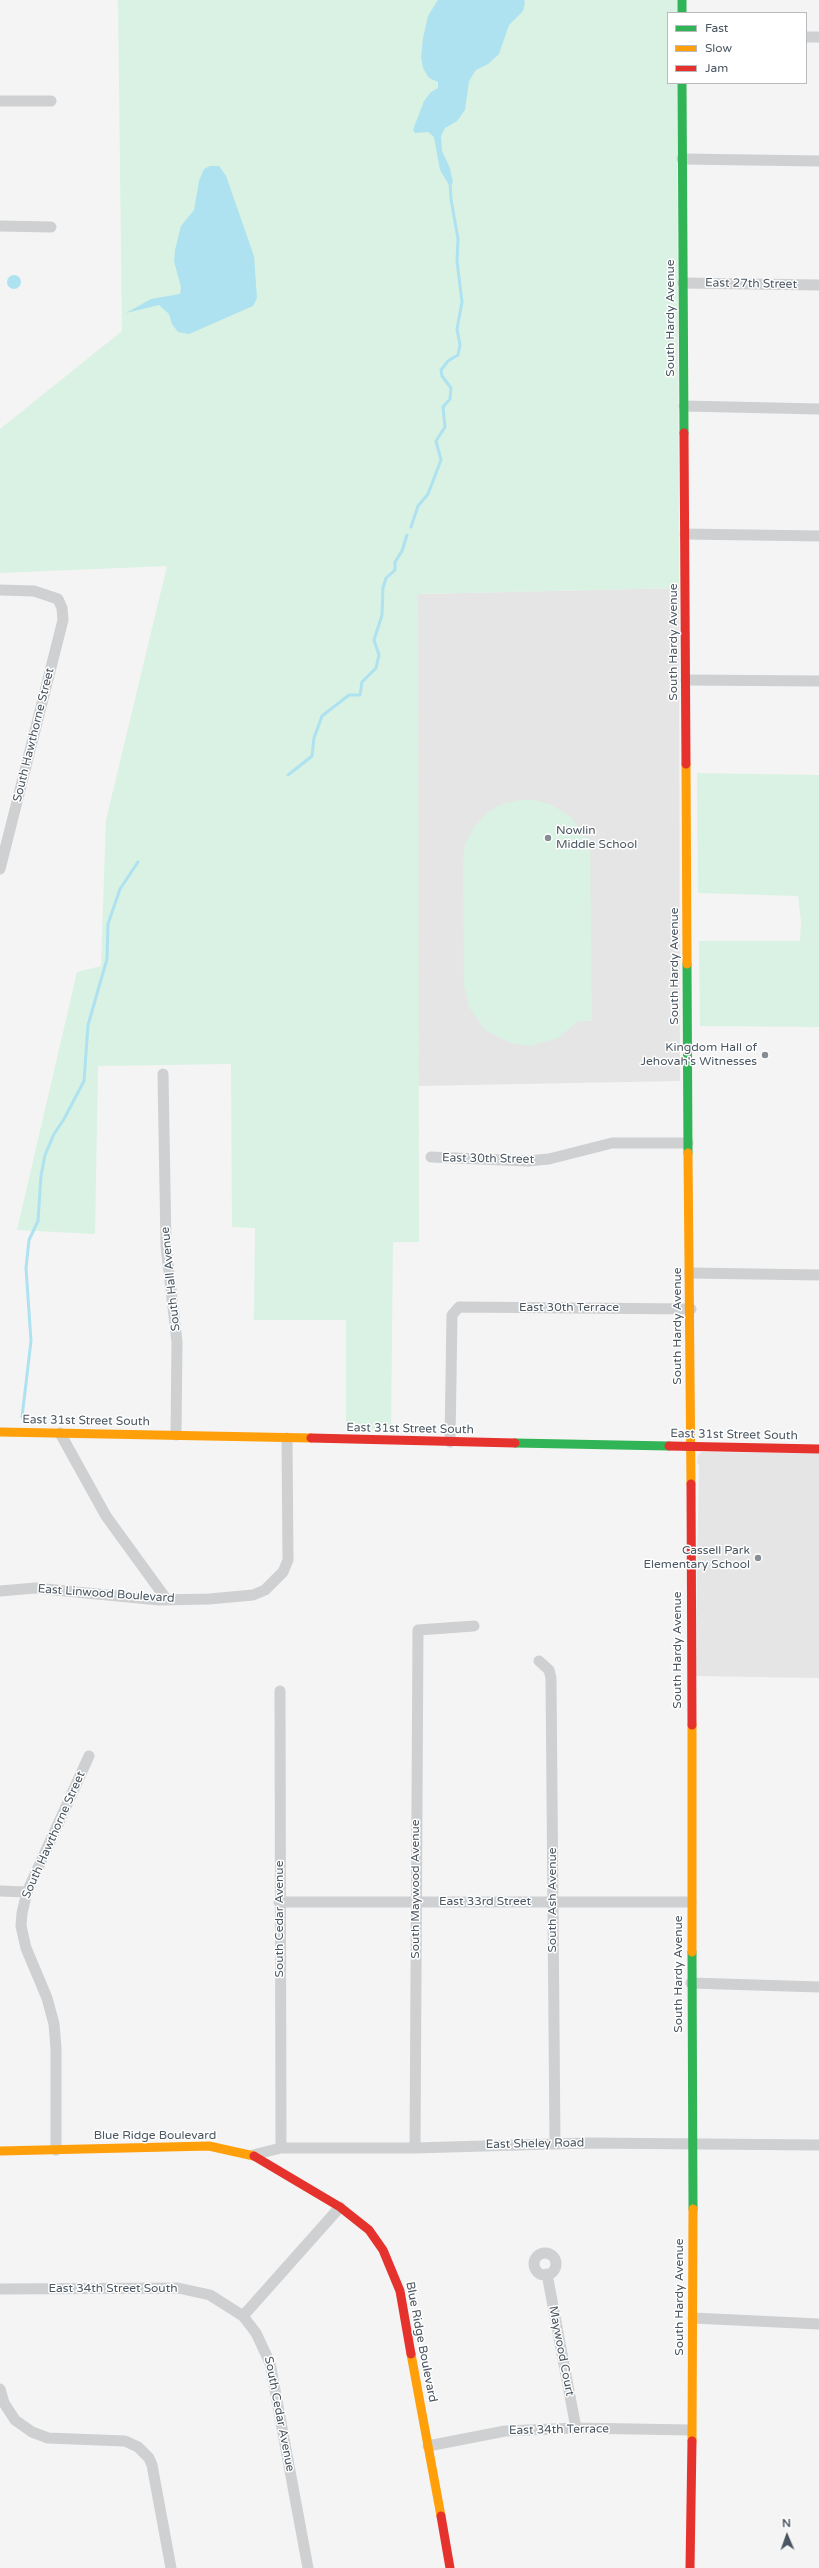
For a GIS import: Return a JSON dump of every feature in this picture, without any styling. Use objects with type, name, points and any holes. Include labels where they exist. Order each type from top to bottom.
[{"type":"street","points":[[682,0],[682,12]]},
{"type":"street","points":[[807,37],[819,37]]},
{"type":"street","name":"South Hardy Avenue","points":[[682,84],[688,1143],[691,1309],[691,1983],[693,2318],[690,2568]]},
{"type":"street","points":[[0,101],[51,101]]},
{"type":"street","points":[[682,159],[819,161]]},
{"type":"street","points":[[0,226],[51,227]]},
{"type":"street","name":"East 27th Street","points":[[683,283],[819,285]]},
{"type":"street","points":[[684,406],[819,409]]},
{"type":"street","points":[[685,534],[819,536]]},
{"type":"street","name":"South Hawthorne Street","points":[[0,590],[34,591],[46,594],[59,601],[63,620],[0,869]]},
{"type":"street","points":[[686,680],[819,681]]},
{"type":"street","name":"South Hall Avenue","points":[[163,1074],[166,1246],[177,1342],[176,1435]]},
{"type":"street","name":"East 30th Street","points":[[431,1157],[528,1161],[549,1159],[612,1143],[688,1143]]},
{"type":"street","points":[[690,1273],[819,1275]]},
{"type":"street","name":"East 30th Terrace","points":[[450,1442],[452,1315],[459,1307],[691,1309]]},
{"type":"street","name":"East 31st Street South","points":[[0,1432],[819,1449]]},
{"type":"street","points":[[60,1433],[106,1516],[167,1600]]},
{"type":"street","name":"East Linwood Boulevard","points":[[0,1591],[35,1588],[109,1597],[167,1600],[253,1595],[265,1590],[283,1572],[289,1547],[287,1438]]},
{"type":"street","name":"South Maywood Avenue","points":[[414,2148],[418,1630],[474,1626]]},
{"type":"street","name":"South Ash Avenue","points":[[539,1661],[549,1670],[551,1678],[555,2143]]},
{"type":"street","name":"South Cedar Avenue","points":[[280,1691],[279,1902],[281,2148]]},
{"type":"street","name":"South Hawthorne Street","points":[[56,2150],[55,2032],[47,1998],[24,1941],[22,1913],[27,1892],[89,1756]]},
{"type":"street","points":[[0,1891],[27,1892]]},
{"type":"street","name":"East 33rd Street","points":[[279,1902],[691,1902]]},
{"type":"street","points":[[691,1983],[819,1987]]},
{"type":"street","name":"East Sheley Road","points":[[253,2155],[281,2148],[414,2148],[555,2143],[692,2142],[819,2145]]},
{"type":"street","name":"Blue Ridge Boulevard","points":[[0,2151],[209,2146],[253,2155],[340,2207],[369,2230],[383,2250],[394,2272],[400,2291],[450,2568]]},
{"type":"street","points":[[243,2316],[340,2207]]},
{"type":"street","name":"Maywood Court","points":[[547,2274],[576,2428]]},
{"type":"street","name":"East 34th Street South","points":[[0,2289],[178,2288],[210,2295],[243,2316]]},
{"type":"street","name":"South Cedar Avenue","points":[[243,2316],[256,2333],[270,2363],[308,2568]]},
{"type":"street","points":[[693,2318],[819,2324]]},
{"type":"street","points":[[0,2389],[4,2403],[16,2420],[32,2432],[48,2438],[125,2441],[138,2447],[149,2458],[152,2465],[171,2568]]},
{"type":"street","name":"East 34th Terrace","points":[[428,2446],[505,2431],[576,2428],[691,2430]]},
{"type":"shaded area","name":"Nowlin Middle School","points":[[679,588],[680,1081],[417,1086],[418,594]]},
{"type":"shaded area","name":"Cassell Park Elementary School","points":[[702,1452],[819,1453],[819,1678],[695,1676],[699,1465],[697,1464],[698,1455]]},
{"type":"green space","points":[[118,0],[677,0],[677,12],[667,12],[667,84],[677,84],[679,588],[418,594],[419,1242],[393,1242],[391,1430],[346,1429],[346,1320],[254,1320],[255,1228],[232,1227],[231,1064],[98,1066],[95,1234],[17,1230],[77,972],[101,966],[106,820],[167,566],[0,573],[0,429],[122,331]]},
{"type":"green space","points":[[697,773],[819,775],[819,1027],[700,1026],[699,941],[800,941],[801,921],[798,896],[698,893]]},
{"type":"green space","points":[[519,800],[534,800],[552,805],[572,818],[585,838],[590,838],[592,1021],[579,1021],[558,1038],[530,1046],[510,1043],[485,1030],[469,1007],[464,985],[463,862],[465,844],[474,827],[487,813],[499,805]]},
{"type":"water","points":[[438,0],[524,0],[525,2],[523,11],[509,25],[499,54],[488,64],[476,70],[469,81],[465,110],[457,121],[445,128],[441,136],[442,151],[450,168],[453,183],[449,185],[440,170],[434,137],[428,132],[415,133],[413,130],[424,101],[431,92],[438,88],[438,82],[429,78],[423,68],[421,57],[423,38],[428,16]]},
{"type":"water","points":[[210,166],[219,166],[226,176],[254,256],[257,298],[253,306],[189,334],[178,332],[172,324],[169,314],[159,305],[126,313],[151,299],[180,294],[181,287],[174,261],[175,250],[181,226],[194,210],[199,181],[204,169]]},
{"type":"water","points":[[14,275],[19,277],[21,282],[19,287],[14,289],[9,287],[7,282],[9,277]]},
{"type":"waterway","points":[[411,527],[418,506],[428,494],[441,460],[436,441],[445,427],[443,407],[450,399],[451,388],[442,376],[441,370],[448,361],[458,355],[460,345],[457,329],[462,302],[457,261],[458,239],[451,199],[450,182]]},
{"type":"waterway","points":[[288,775],[312,756],[314,738],[322,716],[349,695],[360,695],[362,682],[376,668],[379,655],[374,640],[382,615],[383,588],[386,578],[395,570],[395,562],[402,551],[407,535]]},
{"type":"waterway","points":[[22,1417],[31,1341],[26,1268],[29,1240],[38,1221],[41,1176],[45,1155],[54,1134],[64,1119],[84,1081],[88,1025],[107,959],[108,924],[120,889],[138,862]]},
{"type":"traffic: fast","points":[[682,0],[682,12]]},
{"type":"traffic: fast","points":[[682,84],[684,433]]},
{"type":"traffic: fast","points":[[687,964],[688,1153]]},
{"type":"traffic: fast","points":[[515,1443],[669,1446]]},
{"type":"traffic: fast","points":[[692,1952],[693,2209]]},
{"type":"traffic: slow","points":[[686,764],[687,964]]},
{"type":"traffic: slow","points":[[688,1153],[691,1484]]},
{"type":"traffic: slow","points":[[0,1432],[311,1438]]},
{"type":"traffic: slow","points":[[692,1725],[692,1952]]},
{"type":"traffic: slow","points":[[0,2151],[209,2146],[254,2156]]},
{"type":"traffic: slow","points":[[692,2441],[693,2209]]},
{"type":"traffic: slow","points":[[411,2354],[441,2516]]},
{"type":"traffic: jam","points":[[684,433],[686,764]]},
{"type":"traffic: jam","points":[[311,1438],[515,1443]]},
{"type":"traffic: jam","points":[[669,1446],[819,1449]]},
{"type":"traffic: jam","points":[[691,1484],[692,1725]]},
{"type":"traffic: jam","points":[[254,2156],[340,2207],[369,2230],[383,2250],[400,2291],[411,2354]]},
{"type":"traffic: jam","points":[[690,2568],[692,2441]]},
{"type":"traffic: jam","points":[[441,2516],[450,2568]]},
{"type":"place","name":"Nowlin Middle School","points":[[548,838]]},
{"type":"place","name":"Kingdom Hall of Jehovah's Witnesses","points":[[765,1055]]},
{"type":"place","name":"Cassell Park Elementary School","points":[[758,1558]]}]
